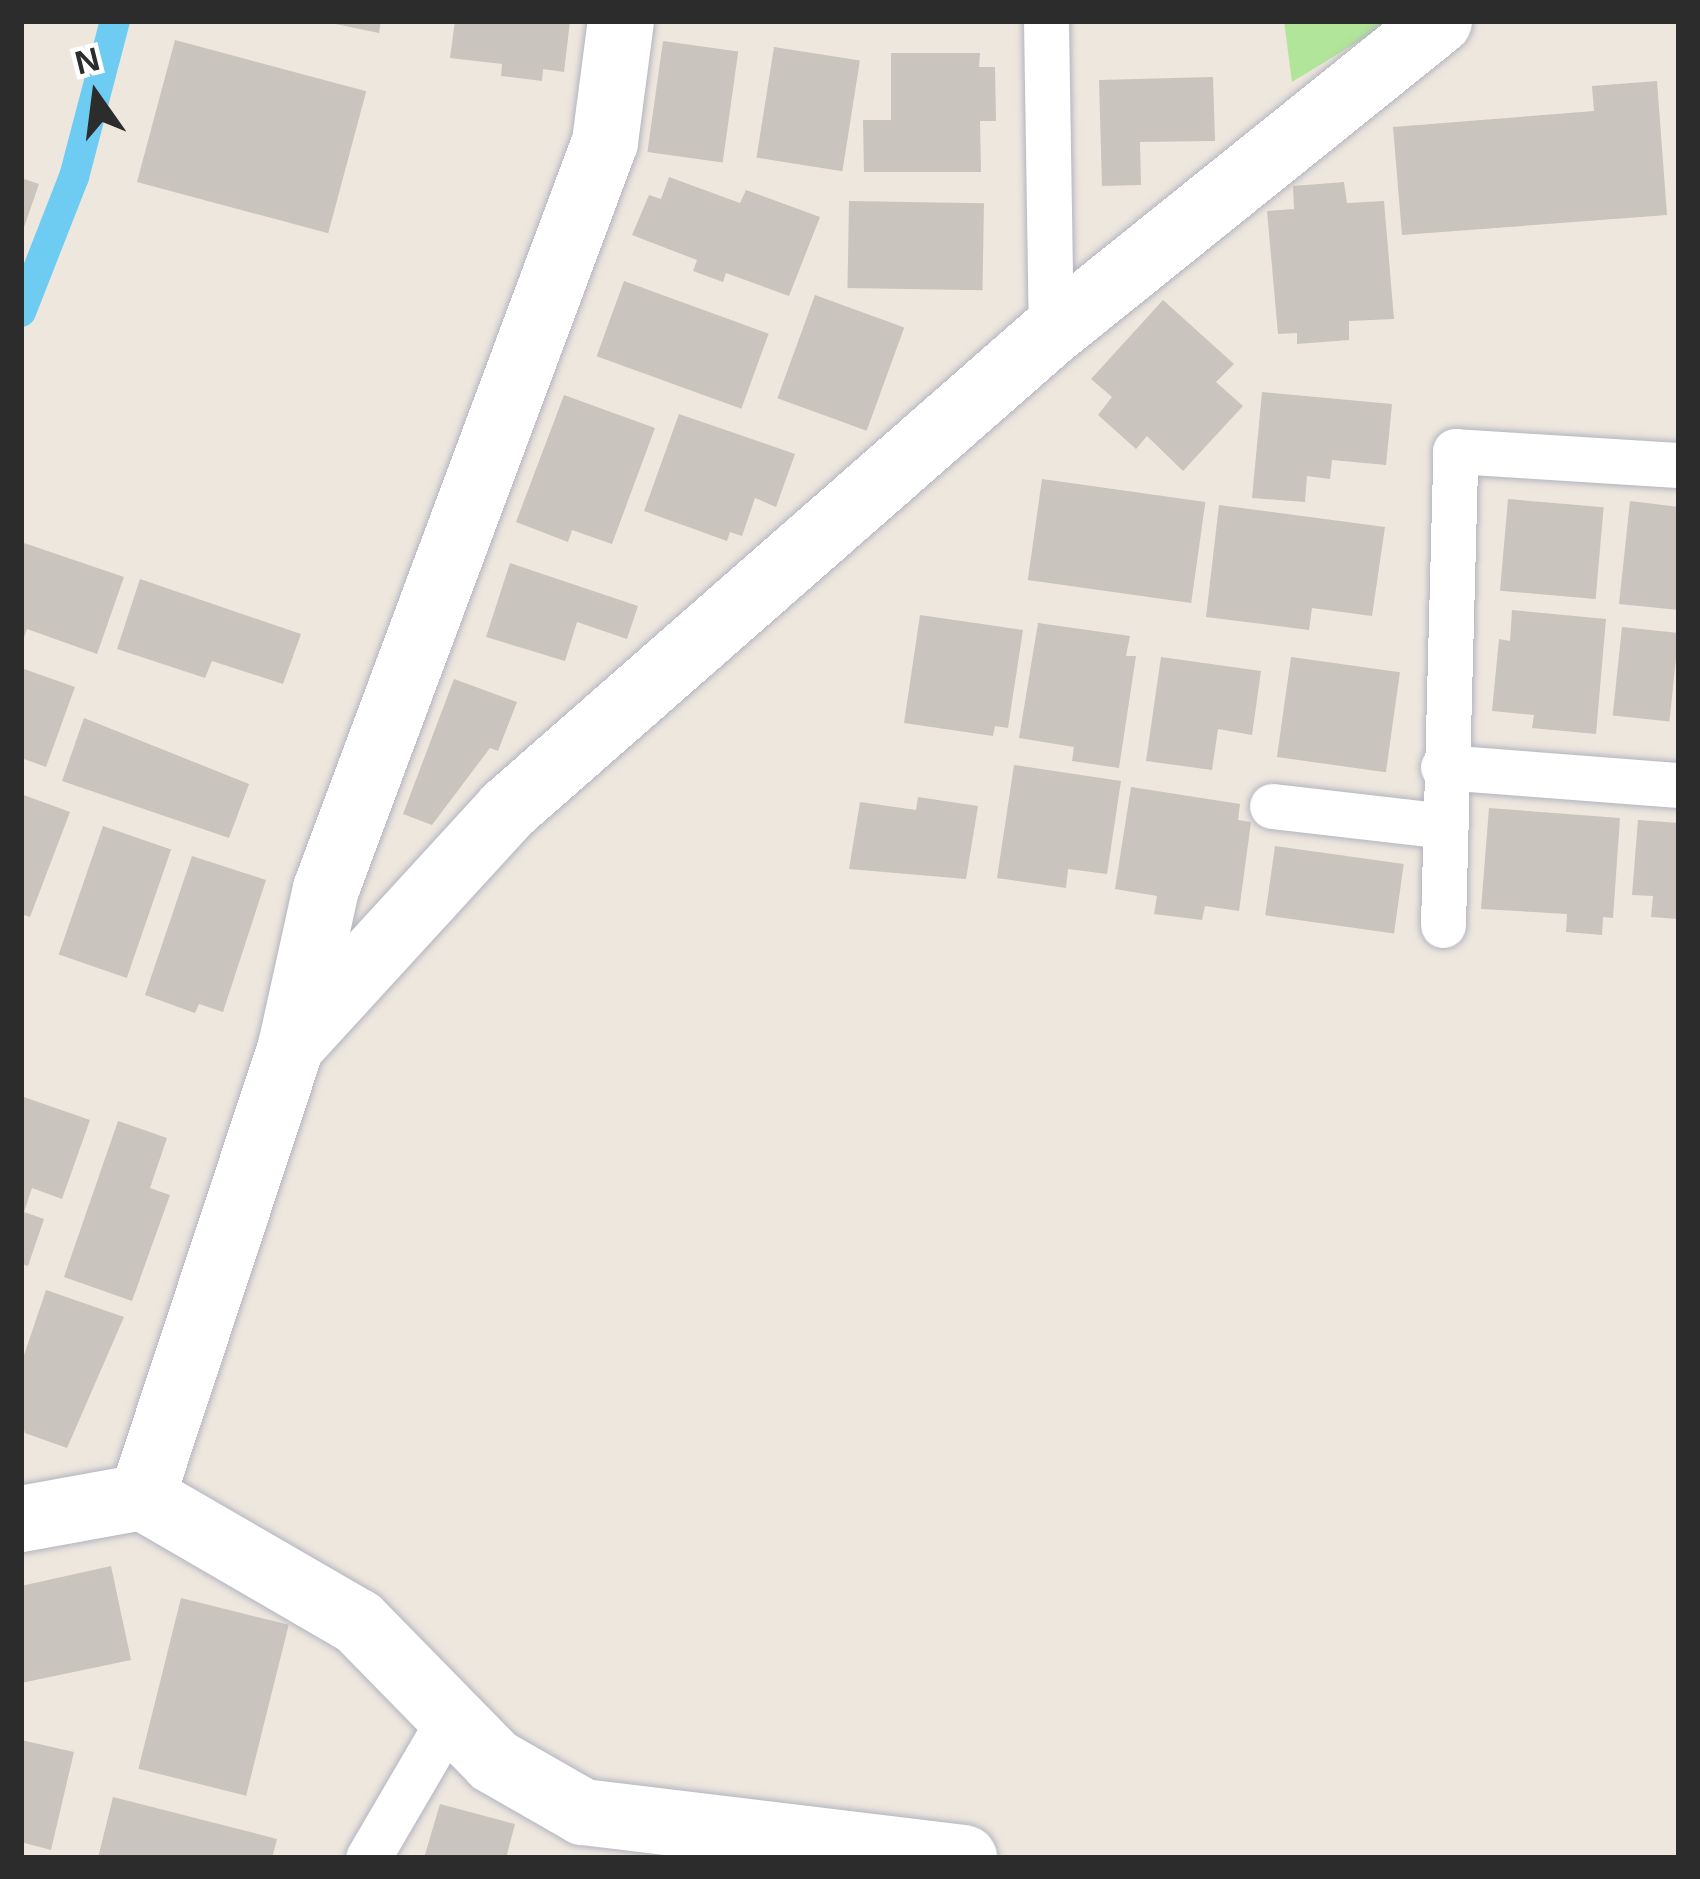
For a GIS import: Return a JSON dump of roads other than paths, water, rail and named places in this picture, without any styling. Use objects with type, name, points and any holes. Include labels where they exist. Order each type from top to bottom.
[{"type":"street","points":[[142,1497],[291,1046],[326,889],[605,142],[621,21]]},
{"type":"street","points":[[291,1046],[507,810],[1051,333],[1439,21]]},
{"type":"street","points":[[21,1519],[142,1497],[358,1622],[494,1761],[584,1812],[964,1858]]},
{"type":"lane","points":[[1046,21],[1051,333]]},
{"type":"lane","points":[[1444,925],[1443,767],[1455,451],[1679,465]]},
{"type":"lane","points":[[1443,767],[1679,784]]},
{"type":"lane","points":[[1272,806],[1444,826]]},
{"type":"lane","points":[[368,1858],[452,1714]]},
{"type":"waterway","points":[[21,312],[74,177],[115,21]]}]
